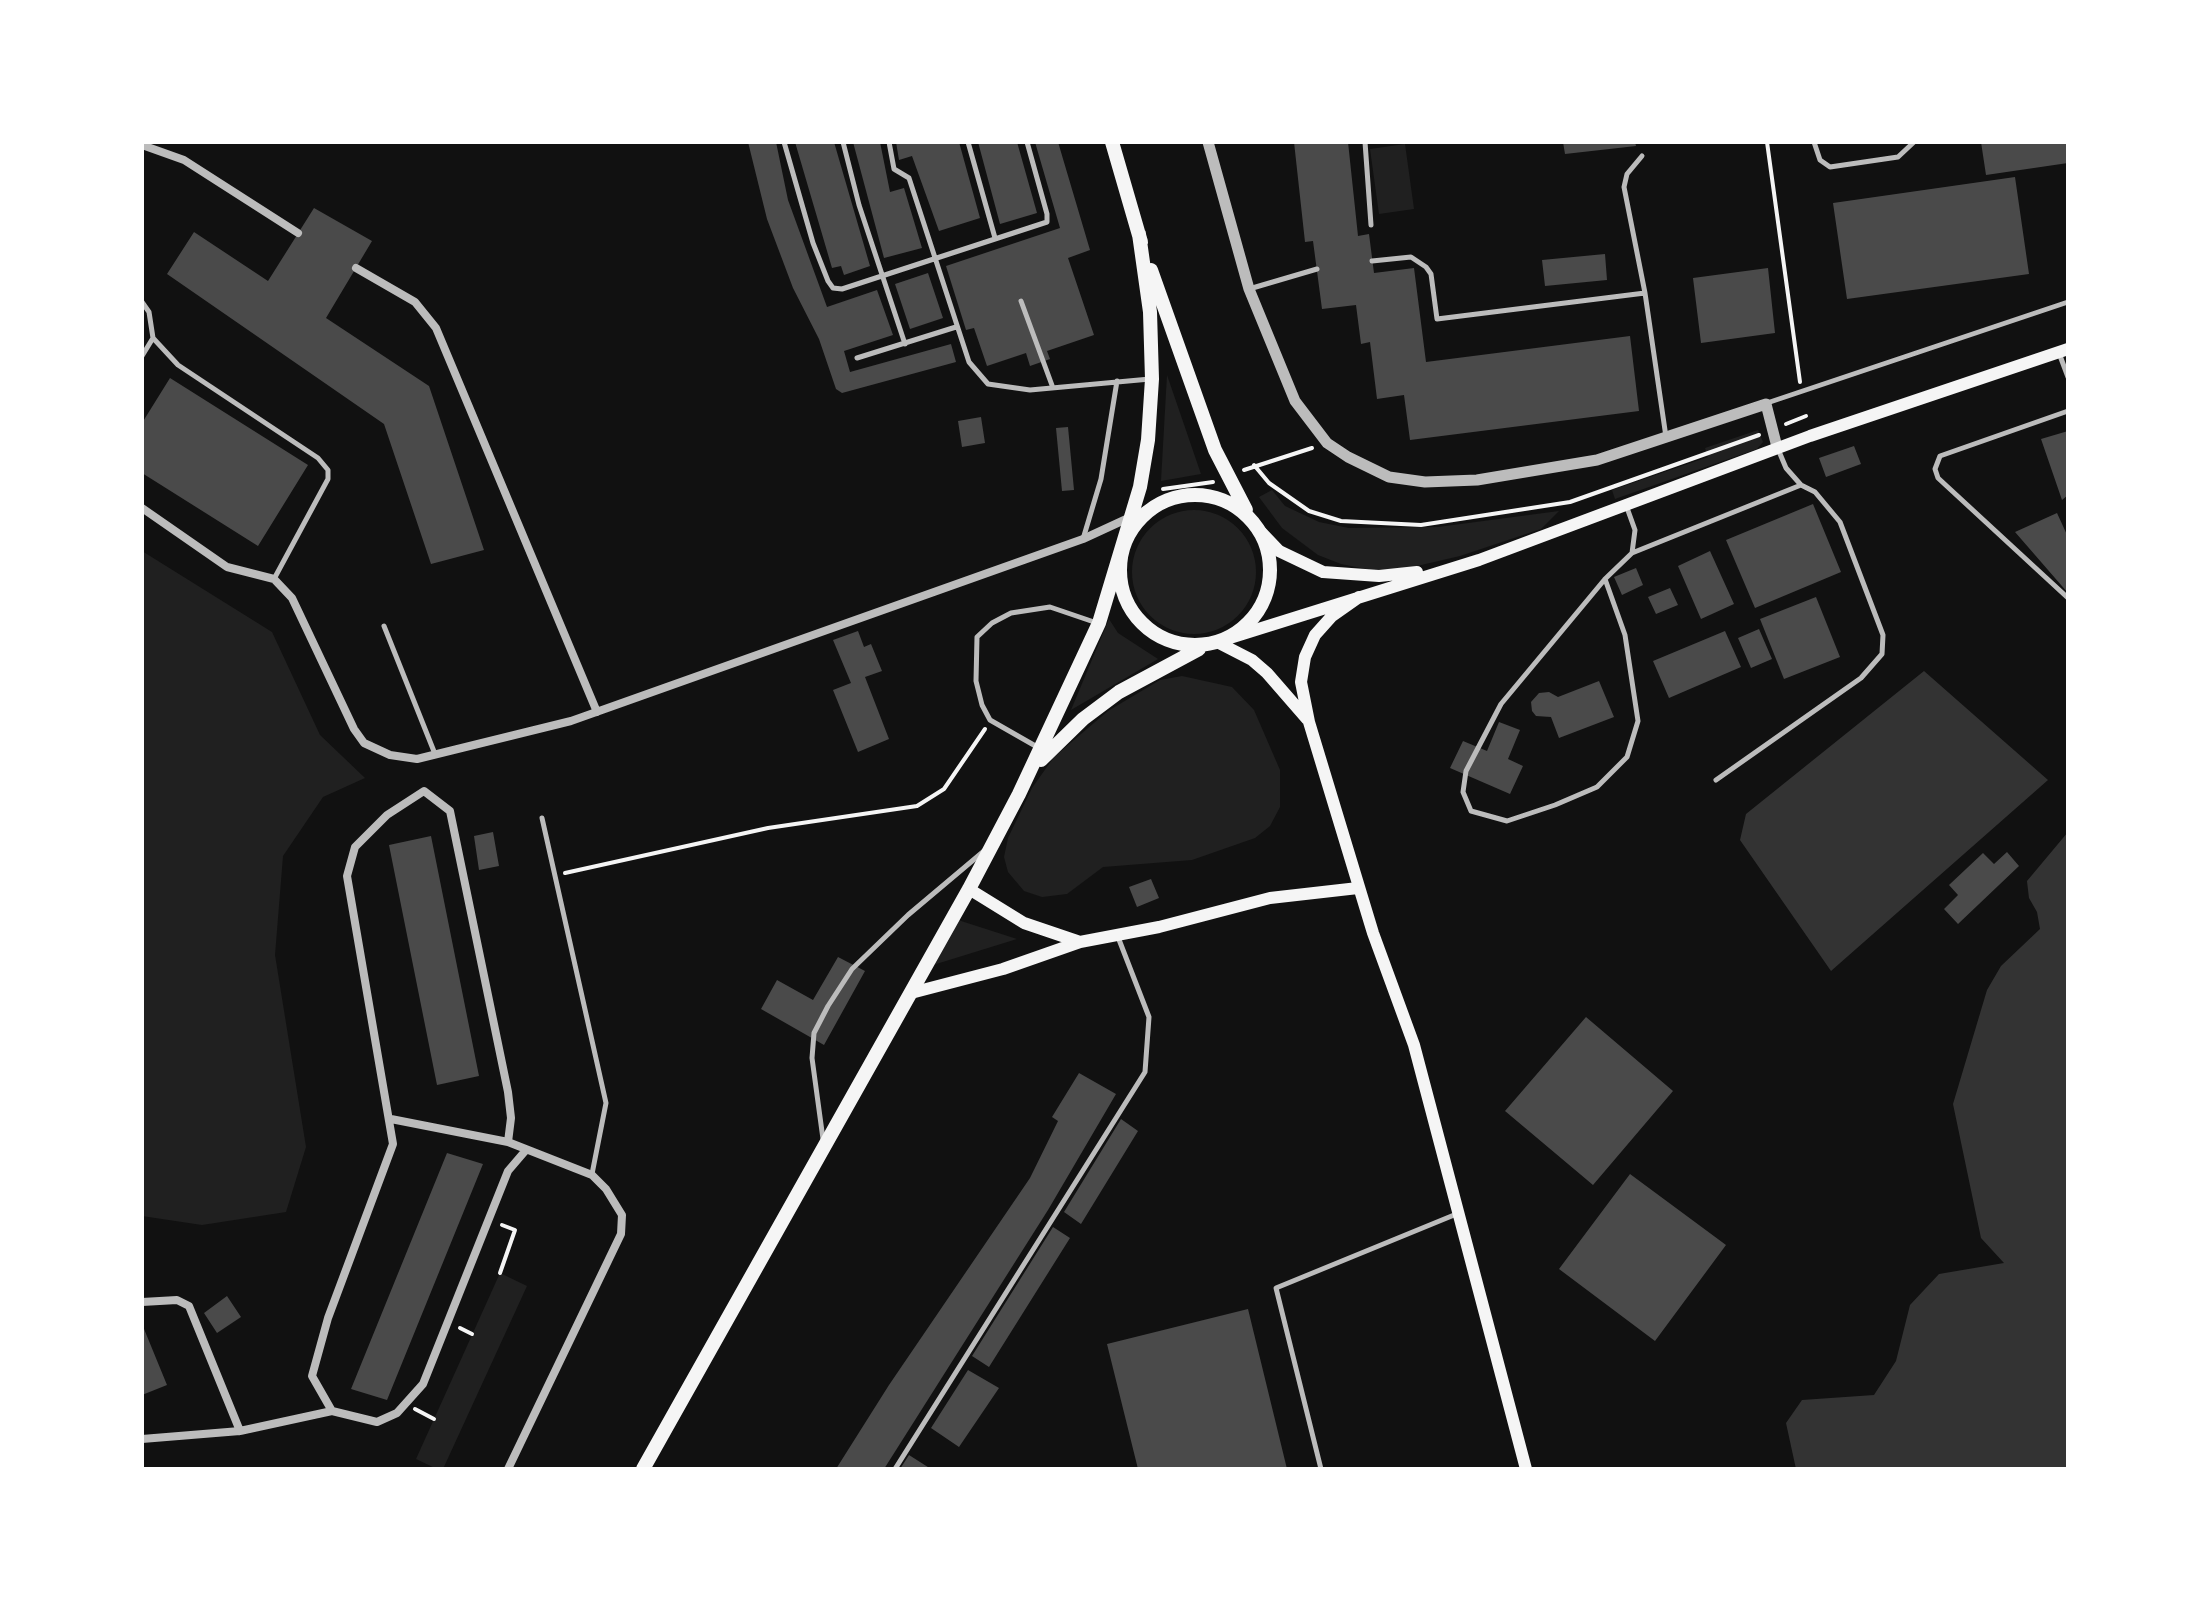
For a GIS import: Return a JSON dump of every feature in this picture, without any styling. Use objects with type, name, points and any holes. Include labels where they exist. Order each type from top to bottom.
[{"type":"main road","points":[[643,1469],[825,1148],[1019,794],[1047,752],[1083,719],[1155,670],[1240,631],[1253,619],[1267,593],[1270,563],[1259,530],[1227,478],[1187,376],[1112,142]]},
{"type":"main road","points":[[1019,794],[1099,623],[1140,487],[1152,379],[1150,312],[1139,234]]},
{"type":"main road","points":[[1479,560],[1410,574],[1348,576],[1299,563],[1279,551],[1240,510],[1214,497],[1179,497],[1161,503],[1135,526],[1122,552],[1121,584],[1125,600],[1143,625],[1170,642],[1202,646],[1479,560],[1777,447],[2064,350]]},
{"type":"main road","points":[[1359,597],[1324,626],[1305,657],[1301,682],[1309,722],[1358,888],[1414,1045],[1526,1469]]},
{"type":"main road","points":[[1217,642],[1252,660],[1267,673],[1309,722]]},
{"type":"main road","points":[[911,993],[1003,969],[1080,942],[1118,937],[1270,898],[1358,888]]},
{"type":"main road","points":[[969,889],[1024,923],[1080,942]]},
{"type":"street","points":[[1208,142],[1249,289],[1295,401],[1327,443],[1389,477],[1425,482],[1530,473],[1597,460],[1766,404],[1777,447]]},
{"type":"street","points":[[142,145],[184,160],[298,233]]},
{"type":"street","points":[[356,268],[415,302],[436,328],[597,712]]},
{"type":"street","points":[[142,508],[227,567],[274,579],[292,598],[354,729],[364,743],[390,755],[417,759],[557,725],[597,712],[1083,539],[1161,503]]},
{"type":"street","points":[[332,1411],[312,1376],[328,1318],[393,1144],[347,876],[355,847],[387,815],[424,791],[450,811],[508,1092],[511,1118],[508,1142]]},
{"type":"street","points":[[391,1119],[508,1142],[592,1175],[606,1189],[622,1215],[621,1234],[508,1469]]},
{"type":"street","points":[[142,1439],[240,1431],[332,1411],[377,1422],[397,1413],[423,1384],[508,1171],[526,1150]]},
{"type":"street","points":[[142,1302],[177,1300],[189,1306],[240,1431]]},
{"type":"lane","points":[[784,142],[798,201],[828,281],[833,288],[842,289],[1049,218],[1027,142]]},
{"type":"lane","points":[[843,142],[905,344]]},
{"type":"lane","points":[[889,142],[894,169],[909,178],[969,362],[988,384],[1005,389],[1053,388],[1152,379]]},
{"type":"lane","points":[[968,142],[995,238]]},
{"type":"lane","points":[[1365,142],[1371,225]]},
{"type":"lane","points":[[1814,142],[1820,160],[1830,167],[1898,157],[1914,142]]},
{"type":"lane","points":[[1642,156],[1627,174],[1624,187],[1645,293],[1667,438]]},
{"type":"lane","points":[[1372,261],[1411,257],[1426,267],[1431,274],[1437,319],[1645,293]]},
{"type":"lane","points":[[1249,289],[1317,269]]},
{"type":"lane","points":[[1021,301],[1053,388]]},
{"type":"lane","points":[[142,302],[149,312],[153,338],[178,365],[318,458],[328,470],[328,479],[274,579]]},
{"type":"lane","points":[[1766,404],[2068,302]]},
{"type":"lane","points":[[857,358],[956,327]]},
{"type":"lane","points":[[142,356],[153,338]]},
{"type":"lane","points":[[2064,350],[2068,377]]},
{"type":"lane","points":[[1083,539],[1101,479],[1117,381]]},
{"type":"lane","points":[[2068,411],[1940,456],[1935,469],[1938,478],[2068,598]]},
{"type":"lane","points":[[1716,780],[1861,678],[1882,654],[1883,635],[1840,522],[1815,492],[1801,485],[1786,468],[1777,447]]},
{"type":"lane","points":[[1605,579],[1625,635],[1638,721],[1627,757],[1597,787],[1507,821],[1471,811],[1463,792],[1466,771],[1501,704],[1605,579],[1632,553],[1801,485]]},
{"type":"lane","points":[[1626,504],[1635,530],[1632,553]]},
{"type":"lane","points":[[1040,748],[990,720],[982,705],[976,681],[977,637],[992,623],[1011,613],[1050,607],[1099,623]]},
{"type":"lane","points":[[384,626],[435,755]]},
{"type":"lane","points":[[542,818],[606,1103],[592,1175]]},
{"type":"lane","points":[[825,1148],[812,1058],[814,1033],[828,1006],[852,969],[908,915],[990,846]]},
{"type":"lane","points":[[895,1469],[1145,1072],[1149,1017],[1118,937]]},
{"type":"lane","points":[[1321,1469],[1276,1288],[1460,1212]]},
{"type":"path","points":[[1767,142],[1810,436]]},
{"type":"path","points":[[1254,465],[1269,483],[1309,511],[1341,521],[1421,525],[1570,502],[1806,416]]},
{"type":"path","points":[[1140,487],[1157,490],[1227,478],[1254,465],[1327,443]]},
{"type":"path","points":[[555,875],[768,828],[917,806],[944,789],[990,720]]},
{"type":"path","points":[[500,1273],[515,1230]]},
{"type":"path","points":[[405,1404],[434,1419]]},
{"type":"shaded area","points":[[1405,144],[1414,209],[1379,214],[1370,149]]},
{"type":"shaded area","points":[[1167,375],[1201,474],[1161,481]]},
{"type":"shaded area","points":[[1758,430],[1763,442],[1757,449],[1615,499],[1612,490],[1708,457],[1705,448]]},
{"type":"shaded area","points":[[1272,490],[1285,506],[1319,522],[1349,528],[1438,527],[1559,511],[1541,529],[1460,556],[1404,569],[1371,570],[1318,555],[1282,528],[1259,497]]},
{"type":"shaded area","points":[[1194,510],[1218,515],[1238,528],[1251,548],[1256,572],[1251,596],[1238,616],[1218,629],[1194,634],[1170,629],[1150,616],[1137,596],[1132,572],[1137,548],[1150,528],[1170,515]]},
{"type":"shaded area","points":[[142,551],[272,632],[320,735],[365,778],[323,797],[283,856],[275,955],[306,1147],[286,1212],[202,1225],[142,1216]]},
{"type":"shaded area","points":[[1109,619],[1118,633],[1158,659],[1071,710]]},
{"type":"shaded area","points":[[1924,671],[2048,780],[1831,971],[1740,840],[1746,814]]},
{"type":"shaded area","points":[[1182,676],[1232,687],[1254,710],[1280,770],[1280,807],[1270,826],[1255,838],[1192,860],[1103,867],[1067,894],[1042,897],[1024,891],[1008,872],[1004,857],[1008,838],[1032,788],[1054,757],[1108,711],[1160,680]]},
{"type":"shaded area","points":[[2068,832],[2068,1469],[1796,1469],[1786,1423],[1802,1400],[1874,1395],[1896,1361],[1910,1305],[1939,1274],[2004,1263],[1981,1238],[1953,1104],[1987,990],[2001,966],[2040,929],[2037,912],[2029,898],[2027,881]]},
{"type":"shaded area","points":[[958,920],[1017,939],[933,965]]},
{"type":"shaded area","points":[[500,1273],[527,1286],[443,1469],[437,1469],[416,1459]]},
{"type":"building","points":[[748,142],[776,142],[788,200],[827,307],[877,290],[893,335],[844,351],[850,372],[951,344],[956,362],[842,393],[836,389],[819,339],[793,288],[767,219]]},
{"type":"building","points":[[795,142],[834,142],[870,266],[844,275],[841,266],[832,268]]},
{"type":"building","points":[[853,142],[880,142],[890,192],[904,188],[922,248],[884,258]]},
{"type":"building","points":[[896,142],[959,142],[980,218],[939,231],[912,156],[899,160]]},
{"type":"building","points":[[978,142],[1017,142],[1037,213],[1000,224]]},
{"type":"building","points":[[1035,142],[1058,142],[1090,250],[1068,258],[1094,335],[1047,351],[1050,359],[1030,366],[1026,353],[987,366],[974,328],[966,330],[946,266],[1060,228]]},
{"type":"building","points":[[1294,142],[1348,142],[1358,236],[1369,234],[1374,273],[1414,268],[1426,362],[1630,336],[1639,411],[1410,440],[1404,395],[1377,399],[1370,342],[1361,344],[1356,305],[1322,309],[1313,241],[1305,242]]},
{"type":"building","points":[[1563,142],[1635,142],[1636,146],[1565,154]]},
{"type":"building","points":[[1981,142],[2068,142],[2068,163],[1986,175]]},
{"type":"building","points":[[2015,177],[2029,274],[1847,299],[1833,203]]},
{"type":"building","points":[[314,208],[372,241],[326,318],[429,386],[484,550],[431,564],[384,424],[167,274],[194,232],[268,281]]},
{"type":"building","points":[[1605,254],[1607,280],[1545,286],[1542,260]]},
{"type":"building","points":[[1768,268],[1775,333],[1701,343],[1693,278]]},
{"type":"building","points":[[928,273],[943,318],[910,329],[895,284]]},
{"type":"building","points":[[170,378],[308,465],[258,546],[142,473],[142,423]]},
{"type":"building","points":[[981,417],[985,443],[962,447],[958,421]]},
{"type":"building","points":[[1068,427],[1074,490],[1062,491],[1056,428]]},
{"type":"building","points":[[2068,431],[2068,495],[2062,500],[2041,439]]},
{"type":"building","points":[[1854,446],[1861,464],[1826,477],[1819,458]]},
{"type":"building","points":[[1813,504],[1841,572],[1755,608],[1726,540]]},
{"type":"building","points":[[2057,513],[2068,537],[2068,593],[2015,532]]},
{"type":"building","points":[[1710,551],[1734,604],[1701,619],[1678,566]]},
{"type":"building","points":[[1636,568],[1643,585],[1622,595],[1614,577]]},
{"type":"building","points":[[1670,588],[1678,605],[1656,614],[1648,597]]},
{"type":"building","points":[[1816,597],[1840,657],[1784,679],[1760,619]]},
{"type":"building","points":[[1759,629],[1772,659],[1751,668],[1738,638]]},
{"type":"building","points":[[858,631],[864,647],[871,644],[882,671],[865,677],[889,739],[858,752],[833,690],[851,683],[833,640]]},
{"type":"building","points":[[1725,631],[1741,667],[1669,698],[1653,661]]},
{"type":"building","points":[[1599,681],[1614,717],[1559,738],[1551,717],[1536,716],[1532,711],[1531,702],[1539,693],[1549,692],[1558,697]]},
{"type":"building","points":[[1499,722],[1520,730],[1508,759],[1523,766],[1510,794],[1450,768],[1463,741],[1487,751]]},
{"type":"building","points":[[493,832],[499,866],[479,870],[474,836]]},
{"type":"building","points":[[431,836],[479,1076],[437,1085],[389,845]]},
{"type":"building","points":[[2007,852],[2019,866],[1958,924],[1944,909],[1958,895],[1949,885],[1983,853],[1994,864]]},
{"type":"building","points":[[1151,879],[1159,898],[1137,907],[1129,887]]},
{"type":"building","points":[[838,957],[865,971],[824,1045],[761,1009],[777,980],[813,1000]]},
{"type":"building","points":[[1586,1017],[1673,1091],[1593,1185],[1505,1111]]},
{"type":"building","points":[[1079,1073],[1116,1094],[1048,1210],[884,1469],[836,1469],[889,1385],[1030,1178],[1058,1121],[1052,1117]]},
{"type":"building","points":[[1121,1119],[1138,1131],[1081,1224],[1064,1212]]},
{"type":"building","points":[[447,1153],[483,1164],[387,1400],[351,1389]]},
{"type":"building","points":[[1630,1174],[1726,1245],[1655,1341],[1559,1269]]},
{"type":"building","points":[[1053,1227],[1070,1238],[989,1367],[972,1356]]},
{"type":"building","points":[[227,1296],[241,1317],[217,1333],[204,1313]]},
{"type":"building","points":[[1248,1309],[1287,1469],[1138,1469],[1107,1344]]},
{"type":"building","points":[[142,1324],[167,1385],[142,1395]]},
{"type":"building","points":[[968,1370],[999,1388],[959,1447],[931,1428]]},
{"type":"building","points":[[909,1455],[931,1469],[900,1469]]}]
